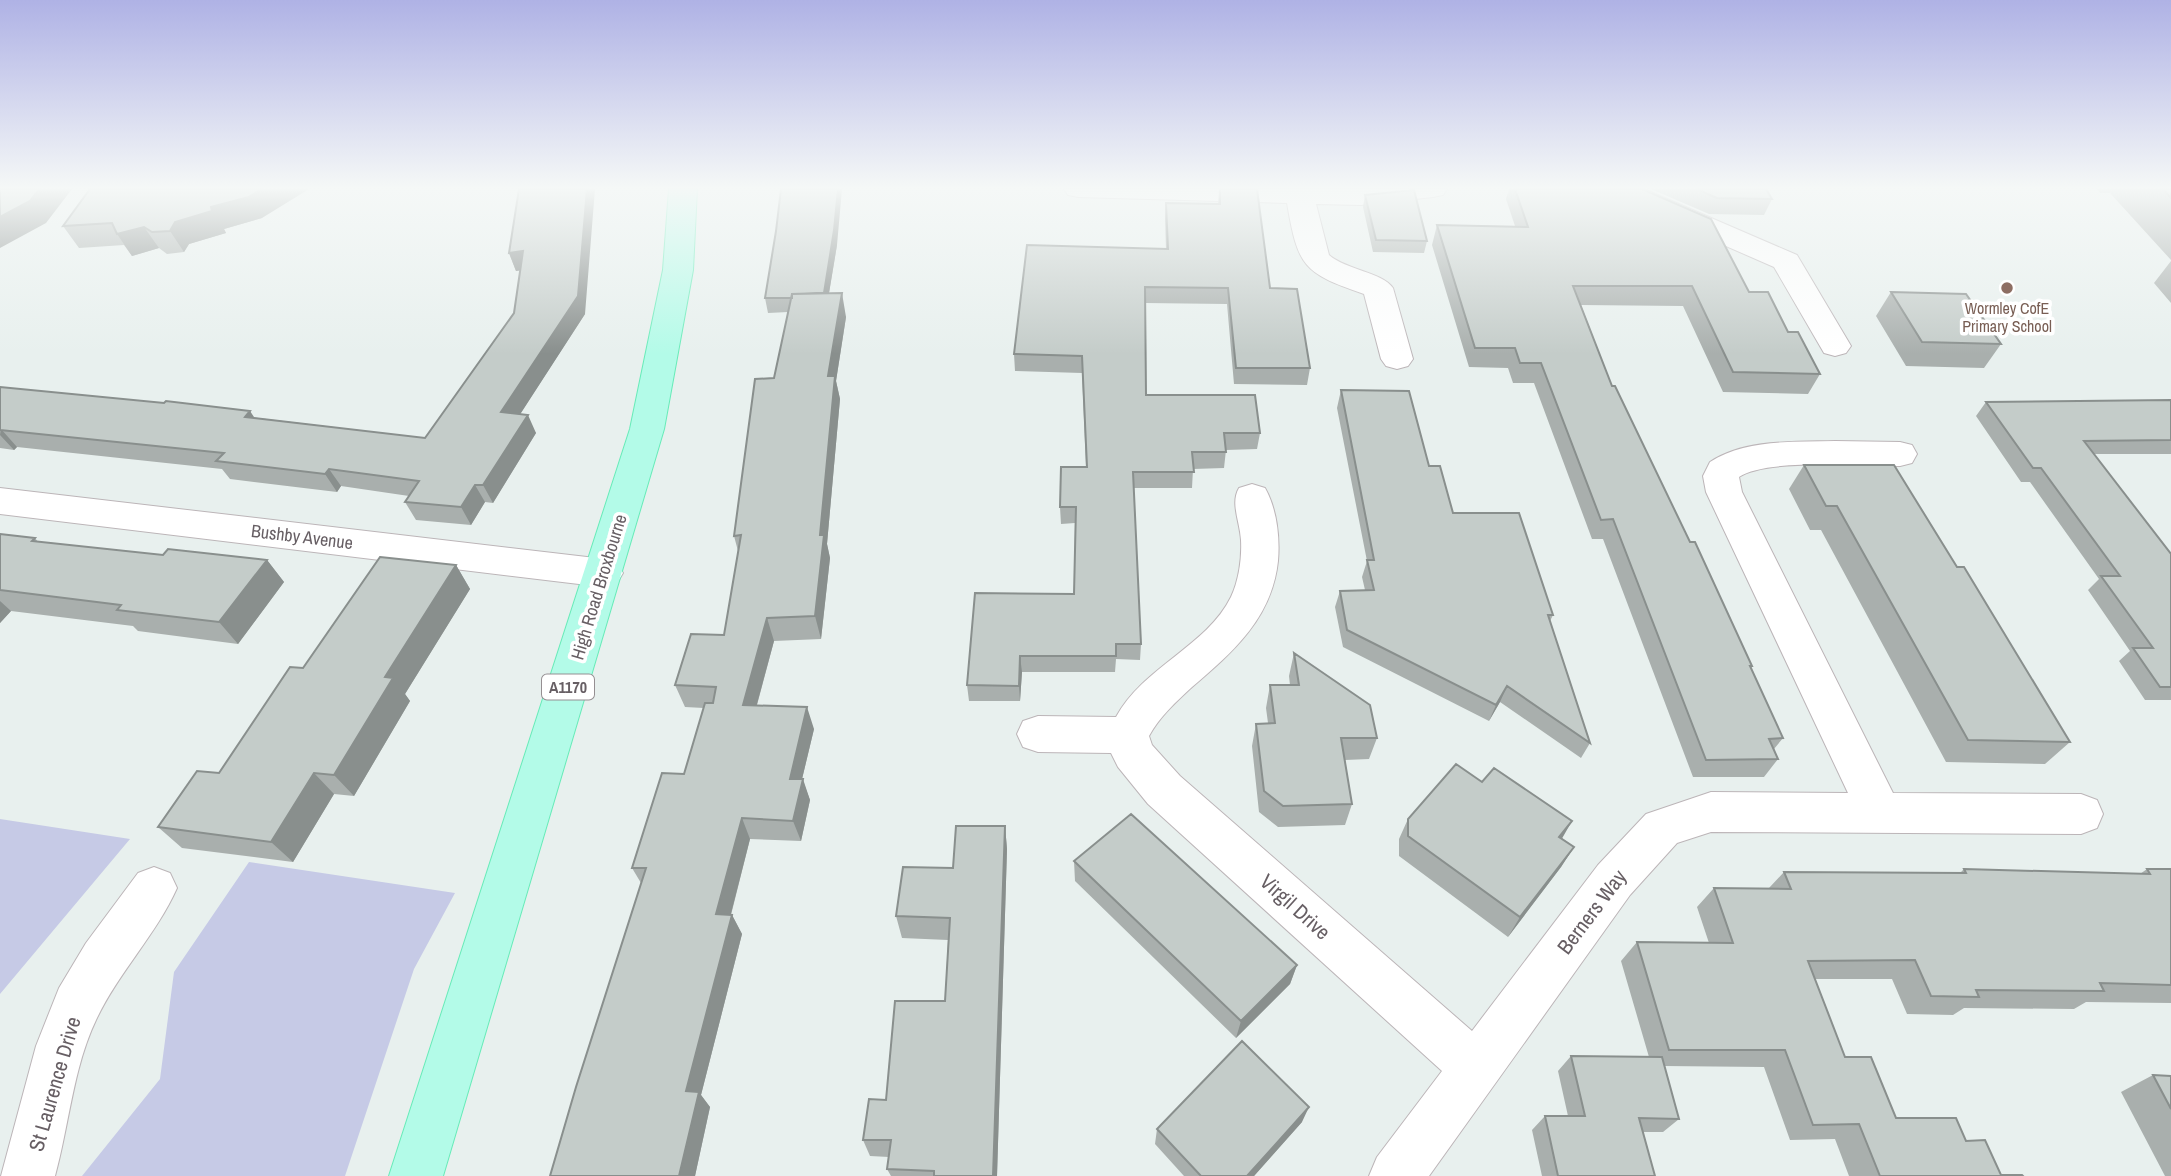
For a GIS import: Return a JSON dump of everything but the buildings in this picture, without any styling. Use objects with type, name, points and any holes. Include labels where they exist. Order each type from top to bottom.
[{"type":"main road","name":"High Road Broxbourne","points":[[416,1176],[647,429],[678,270],[680,244]]},
{"type":"street","points":[[1310,244],[1313,258],[1322,267],[1377,288],[1397,359]]},
{"type":"street","points":[[1746,244],[1786,261],[1835,346]]},
{"type":"street","points":[[1879,811],[1724,492],[1721,479],[1723,471],[1730,465],[1755,456],[1900,454]]},
{"type":"street","points":[[1038,734],[1128,735],[1145,705],[1235,625],[1249,606],[1256,586],[1261,548],[1252,497]]},
{"type":"street","name":"Bushby Avenue","points":[[0,501],[604,573]]},
{"type":"street","name":"Virgil Drive","points":[[1128,735],[1133,754],[1164,790],[1477,1069]]},
{"type":"street","name":"Berners Way","points":[[1396,1176],[1614,880],[1662,828],[1711,812],[2081,814]]},
{"type":"street","name":"St Laurence Drive","points":[[28,1176],[57,1061],[77,1006],[109,950],[154,888]]},
{"type":"shaded area","points":[[0,819],[130,839],[0,994]]},
{"type":"shaded area","points":[[249,862],[455,893],[414,969],[345,1176],[82,1176],[160,1079],[174,972]]},
{"type":"place","name":"Wormley CofE Primary School","points":[[2007,288]]}]
